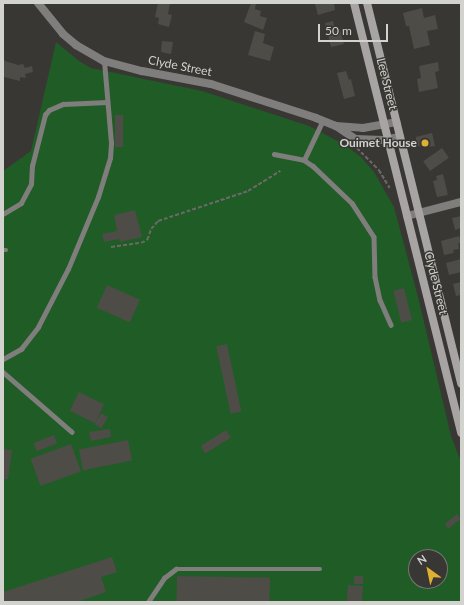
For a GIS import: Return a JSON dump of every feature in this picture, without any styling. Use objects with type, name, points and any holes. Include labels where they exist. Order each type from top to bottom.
[{"type":"main road","name":"Lee Street","points":[[354,3],[385,124]]},
{"type":"main road","name":"Lee Street","points":[[367,3],[396,122]]},
{"type":"main road","name":"Clyde Street","points":[[396,122],[461,384]]},
{"type":"main road","name":"Clyde Street","points":[[385,124],[461,433]]},
{"type":"street","name":"Clyde Street","points":[[38,3],[62,34],[76,46],[104,61],[142,72],[211,84],[323,120],[336,126],[355,139],[371,141],[400,137]]},
{"type":"street","name":"Clyde Street","points":[[336,126],[363,128],[396,122]]},
{"type":"street","points":[[407,216],[461,202]]},
{"type":"lane","points":[[3,359],[21,349],[38,328],[68,269],[90,218],[110,158],[111,143],[104,61]]},
{"type":"lane","points":[[3,214],[21,203],[31,184],[36,151],[45,115],[49,110],[63,104],[107,102]]},
{"type":"lane","points":[[304,160],[323,120]]},
{"type":"lane","points":[[274,154],[304,160],[327,177],[348,199],[374,237],[375,277],[380,300],[391,325]]},
{"type":"lane","points":[[3,372],[72,432]]},
{"type":"lane","points":[[148,602],[164,578],[176,570],[320,569]]},
{"type":"path","points":[[355,147],[379,170],[392,190]]},
{"type":"path","points":[[111,247],[141,243],[148,240],[151,229],[158,221],[248,192],[280,171]]},
{"type":"green space","points":[[56,42],[79,61],[91,68],[202,91],[309,126],[345,145],[361,157],[374,172],[394,207],[419,301],[451,436],[461,462],[461,602],[3,602],[3,171],[31,151]]},
{"type":"building","points":[[158,3],[170,3],[168,14],[172,15],[169,27],[158,24],[159,18],[155,17]]},
{"type":"building","points":[[251,3],[256,4],[255,9],[261,11],[260,16],[267,18],[263,30],[244,22]]},
{"type":"building","points":[[334,3],[335,10],[318,15],[315,4]]},
{"type":"building","points":[[422,8],[424,18],[435,15],[438,29],[427,31],[430,45],[414,49],[409,26],[406,26],[403,13]]},
{"type":"building","points":[[333,21],[335,31],[340,29],[344,44],[331,47],[325,23]]},
{"type":"building","points":[[255,31],[265,34],[263,43],[274,47],[270,61],[248,55]]},
{"type":"building","points":[[162,41],[173,42],[171,54],[161,52]]},
{"type":"building","points":[[3,58],[5,61],[18,65],[23,64],[25,68],[32,66],[33,72],[25,74],[26,78],[20,77],[20,81],[4,77]]},
{"type":"building","points":[[438,62],[439,71],[435,72],[438,88],[419,92],[417,79],[421,78],[419,66]]},
{"type":"building","points":[[346,71],[349,80],[351,79],[355,96],[344,99],[337,73]]},
{"type":"building","points":[[115,115],[123,115],[123,147],[115,147]]},
{"type":"building","name":"Ouimet House","points":[[432,133],[435,146],[416,146],[416,137]]},
{"type":"building","points":[[442,148],[449,158],[430,171],[423,161]]},
{"type":"building","points":[[443,174],[448,195],[437,197],[433,181],[437,180],[436,176]]},
{"type":"building","points":[[135,210],[142,237],[120,242],[119,239],[104,242],[102,234],[117,231],[114,215]]},
{"type":"building","points":[[461,216],[461,228],[455,230],[452,218]]},
{"type":"building","points":[[459,236],[461,243],[458,243],[459,249],[453,250],[454,253],[444,255],[441,241]]},
{"type":"building","points":[[461,259],[461,272],[449,275],[446,263]]},
{"type":"building","points":[[461,282],[461,295],[456,296],[453,284]]},
{"type":"building","points":[[107,285],[140,300],[130,322],[97,308]]},
{"type":"building","points":[[404,288],[412,320],[401,323],[393,291]]},
{"type":"building","points":[[227,344],[241,411],[231,414],[216,346]]},
{"type":"building","points":[[79,392],[104,404],[95,423],[70,411]]},
{"type":"building","points":[[101,413],[108,417],[101,428],[95,424]]},
{"type":"building","points":[[110,429],[111,437],[91,441],[89,432]]},
{"type":"building","points":[[226,430],[231,438],[205,454],[201,446]]},
{"type":"building","points":[[54,435],[57,443],[37,451],[33,443]]},
{"type":"building","points":[[128,440],[132,461],[83,470],[79,450]]},
{"type":"building","points":[[71,444],[81,471],[41,486],[31,459]]},
{"type":"building","points":[[3,449],[12,450],[8,479],[3,479]]},
{"type":"building","points":[[457,514],[461,519],[448,529],[445,524]]},
{"type":"building","points":[[112,557],[117,572],[101,577],[106,592],[77,602],[4,602],[3,592]]},
{"type":"building","points":[[177,576],[270,578],[270,602],[177,602]]},
{"type":"building","points":[[354,576],[363,576],[363,584],[354,584]]},
{"type":"building","points":[[348,585],[363,586],[362,602],[347,602]]},
{"type":"place","name":"Ouimet House","points":[[425,143]]}]
